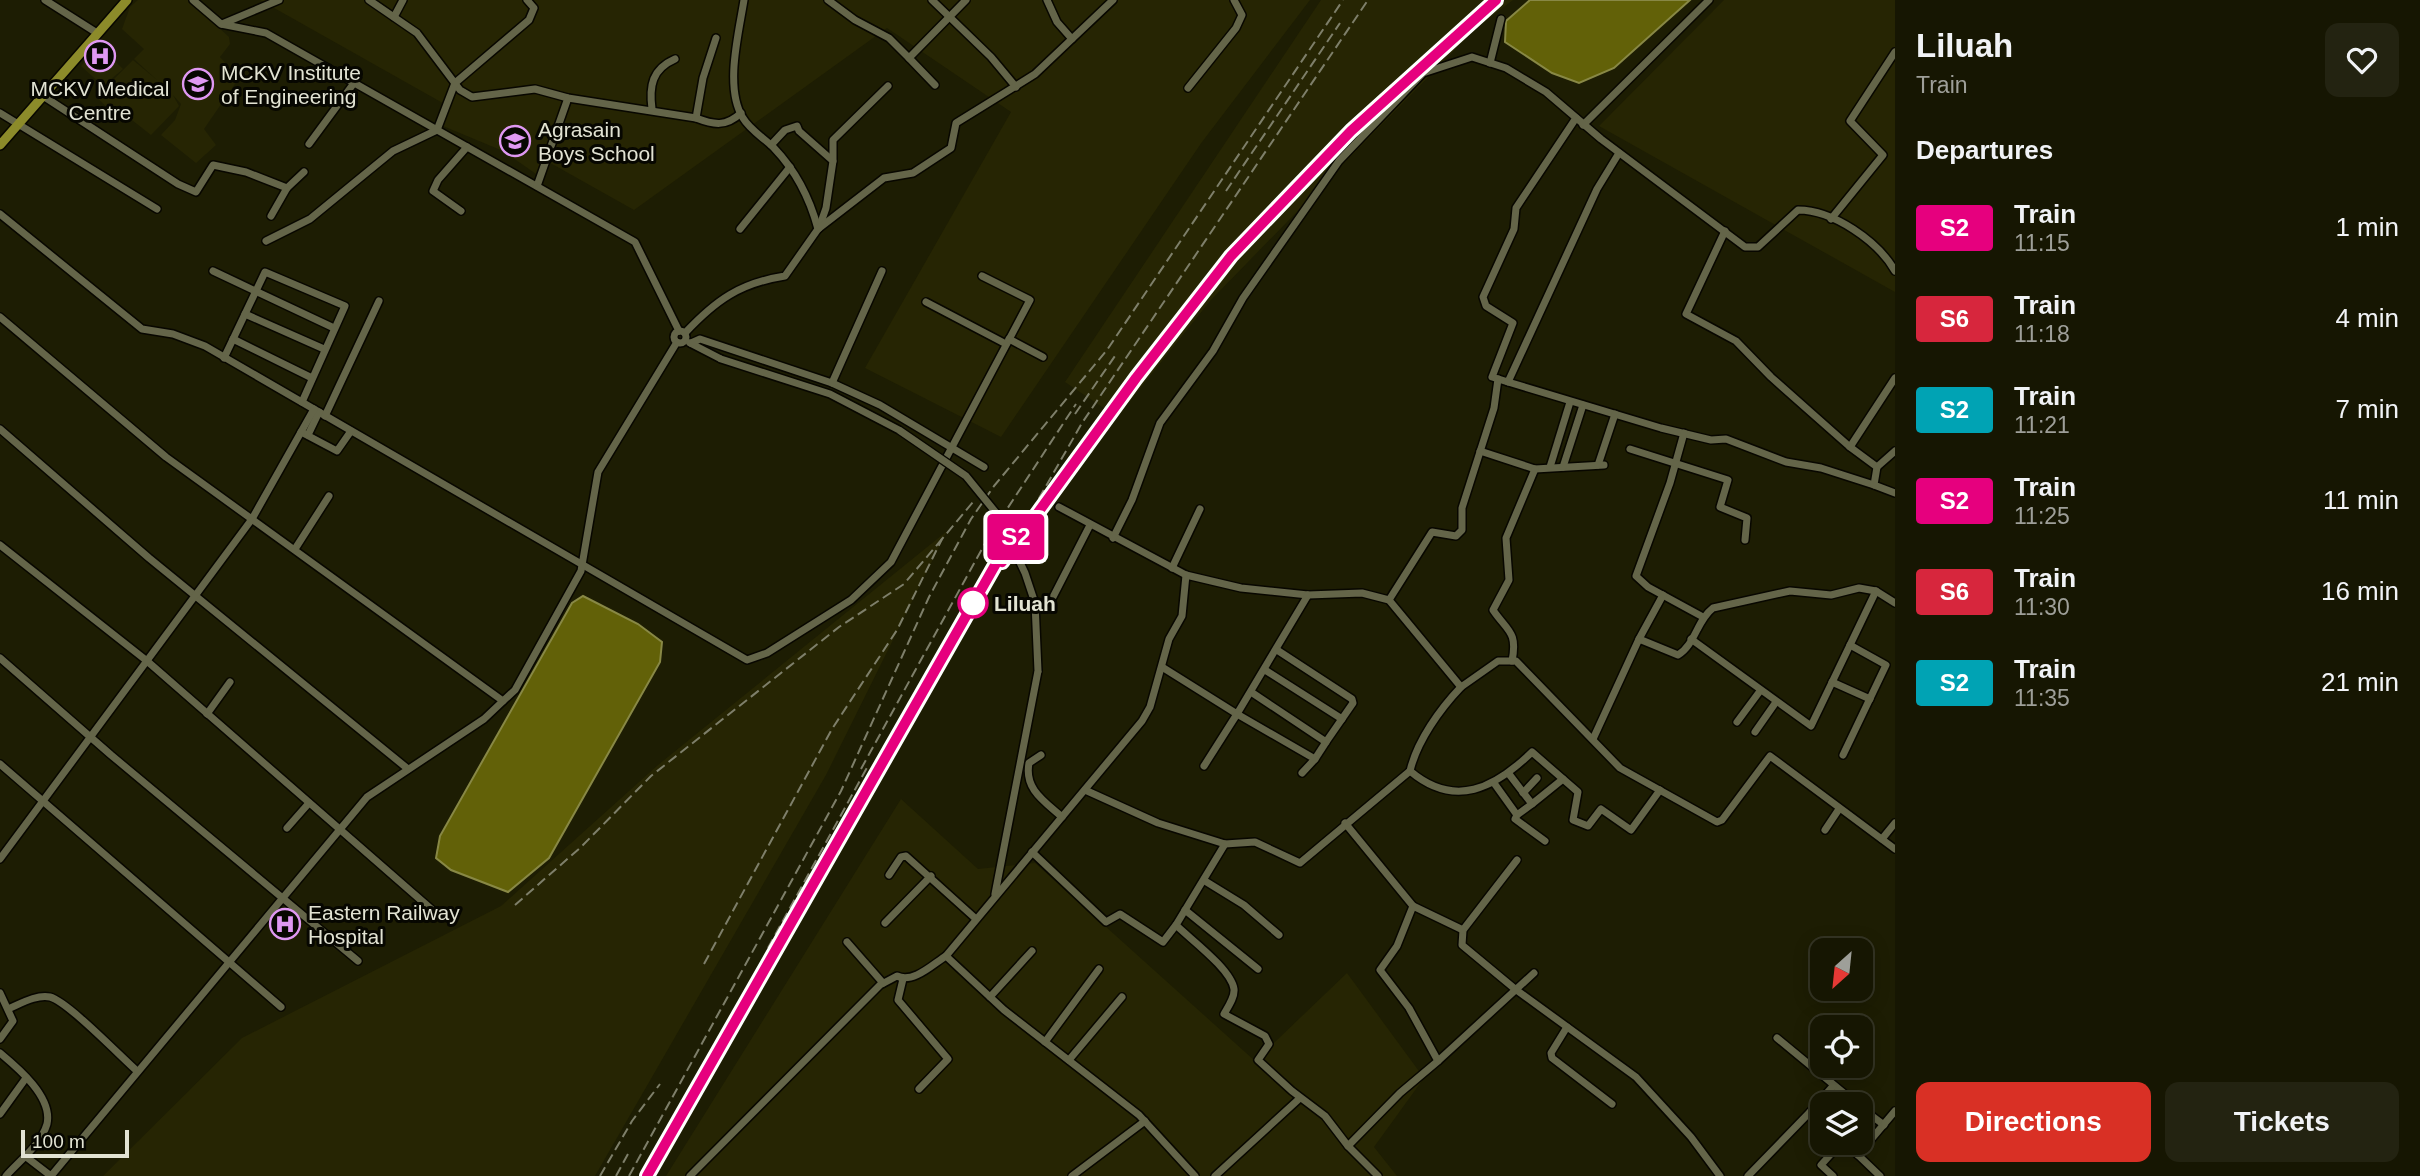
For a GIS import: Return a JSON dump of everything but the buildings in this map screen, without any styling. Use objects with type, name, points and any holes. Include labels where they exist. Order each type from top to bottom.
[{"type":"main road","points":[[0,145],[127,0]]},
{"type":"street","points":[[45,0],[97,33]]},
{"type":"street","points":[[193,0],[221,24],[266,33],[635,243],[683,338],[720,359],[830,394],[899,429],[965,476],[997,514],[1035,603],[1038,641],[1038,671],[995,895]]},
{"type":"street","points":[[221,24],[279,0]]},
{"type":"street","points":[[369,0],[428,44],[455,83],[471,97],[536,89],[568,99],[652,109],[716,124],[728,123],[741,113]]},
{"type":"street","points":[[394,17],[402,0]]},
{"type":"street","points":[[266,241],[310,219],[393,151],[406,143],[421,140],[437,130],[455,83],[529,20],[534,8],[527,0]]},
{"type":"street","points":[[744,0],[734,62],[734,81],[741,113],[790,167],[806,194],[818,229]]},
{"type":"street","points":[[828,0],[855,20],[889,38],[935,85]]},
{"type":"street","points":[[932,0],[951,16],[1016,87]]},
{"type":"street","points":[[909,58],[966,0]]},
{"type":"street","points":[[1047,0],[1057,22],[1072,38]]},
{"type":"street","points":[[818,229],[884,178],[913,173],[951,148],[956,123],[1035,74],[1113,0]]},
{"type":"street","points":[[1188,88],[1236,28],[1242,15],[1234,0]]},
{"type":"street","points":[[1583,125],[1709,0]]},
{"type":"street","points":[[1490,63],[1501,19]]},
{"type":"street","points":[[696,118],[703,78],[716,38]]},
{"type":"street","points":[[1832,219],[1883,155],[1850,121],[1895,52]]},
{"type":"street","points":[[1113,538],[1132,500],[1160,423],[1213,351],[1243,298],[1339,161],[1423,73],[1472,57],[1506,68],[1546,92],[1583,125],[1745,247],[1758,247],[1798,210],[1816,210],[1867,237],[1885,253],[1895,271]]},
{"type":"street","points":[[652,109],[651,83],[656,71],[675,58]]},
{"type":"street","points":[[309,144],[354,83]]},
{"type":"street","points":[[25,1156],[51,1176],[367,797],[484,719],[514,690],[582,565],[598,472],[683,338],[714,302],[757,280],[785,276],[818,229],[826,208],[833,161],[833,140],[888,86]]},
{"type":"street","points":[[43,96],[178,184],[196,192],[213,165],[246,172],[287,188]]},
{"type":"street","points":[[537,186],[568,99]]},
{"type":"street","points":[[0,113],[20,122],[157,209]]},
{"type":"street","points":[[1576,118],[1516,208],[1514,229],[1483,297],[1486,306],[1513,323],[1492,377],[1570,402],[1684,433],[1711,440],[1726,439],[1786,462],[1821,468],[1895,494]]},
{"type":"street","points":[[771,145],[785,130],[797,126],[799,131],[833,161]]},
{"type":"street","points":[[461,211],[433,191],[438,180],[467,147]]},
{"type":"street","points":[[1508,382],[1598,188],[1619,153]]},
{"type":"street","points":[[740,229],[790,167]]},
{"type":"street","points":[[271,216],[287,188],[304,172]]},
{"type":"street","points":[[0,214],[142,329],[173,334],[224,358],[747,660],[767,653],[835,610],[876,579],[891,562],[1030,300],[982,276]]},
{"type":"street","points":[[1725,231],[1686,314],[1736,341],[1771,377],[1850,447],[1877,467]]},
{"type":"street","points":[[213,271],[334,328]]},
{"type":"street","points":[[832,383],[882,271]]},
{"type":"street","points":[[224,358],[265,272],[345,306],[302,402]]},
{"type":"street","points":[[0,859],[253,519],[319,412],[379,300]]},
{"type":"street","points":[[926,302],[1043,357]]},
{"type":"street","points":[[245,314],[324,349]]},
{"type":"street","points":[[0,317],[166,457],[503,701]]},
{"type":"street","points":[[683,338],[700,340],[832,383],[880,405],[984,467]]},
{"type":"street","points":[[233,339],[312,378]]},
{"type":"street","points":[[1850,447],[1895,377]]},
{"type":"street","points":[[1389,600],[1433,531],[1456,536],[1462,530],[1462,508],[1494,408],[1498,379]]},
{"type":"street","points":[[1550,467],[1570,402]]},
{"type":"street","points":[[1563,467],[1583,405]]},
{"type":"street","points":[[1480,451],[1535,469],[1601,465],[1615,414]]},
{"type":"street","points":[[0,429],[195,595],[408,769]]},
{"type":"street","points":[[304,434],[337,451],[351,431]]},
{"type":"street","points":[[1684,433],[1636,576],[1664,596],[1703,617]]},
{"type":"street","points":[[1630,449],[1728,480],[1720,507],[1747,518],[1745,540]]},
{"type":"street","points":[[1874,485],[1877,467],[1895,452]]},
{"type":"street","points":[[1512,661],[1513,636],[1509,626],[1493,610],[1509,579],[1506,538],[1535,469]]},
{"type":"street","points":[[295,549],[329,496]]},
{"type":"street","points":[[1059,507],[1186,575],[1241,587],[1308,594],[1362,593],[1389,600],[1461,687]]},
{"type":"street","points":[[1172,568],[1200,509]]},
{"type":"street","points":[[1052,599],[1090,525]]},
{"type":"street","points":[[0,545],[147,662],[438,915]]},
{"type":"street","points":[[690,1176],[883,983],[897,976],[903,979],[913,977],[946,956],[1142,722],[1150,707],[1169,639],[1182,616],[1186,575]]},
{"type":"street","points":[[1639,639],[1678,655],[1703,617],[1713,607],[1790,591],[1825,595],[1859,588],[1876,591],[1895,603]]},
{"type":"street","points":[[1691,639],[1811,726],[1876,591]]},
{"type":"street","points":[[1204,766],[1265,670],[1308,594]]},
{"type":"street","points":[[1592,739],[1639,639],[1664,596]]},
{"type":"street","points":[[1843,754],[1886,665],[1850,645]]},
{"type":"street","points":[[1277,650],[1352,699],[1315,759],[1302,773]]},
{"type":"street","points":[[0,658],[358,961]]},
{"type":"street","points":[[1085,790],[1158,823],[1225,844],[1255,842],[1300,863],[1410,771],[1436,719],[1461,687],[1498,661],[1512,661],[1524,666],[1620,768],[1717,822],[1722,820],[1770,756],[1895,849]]},
{"type":"street","points":[[1162,667],[1315,759]]},
{"type":"street","points":[[1265,670],[1342,719]]},
{"type":"street","points":[[207,713],[230,682]]},
{"type":"street","points":[[1832,682],[1870,699]]},
{"type":"street","points":[[1737,722],[1760,691]]},
{"type":"street","points":[[1251,692],[1326,742]]},
{"type":"street","points":[[1755,732],[1776,702]]},
{"type":"street","points":[[1410,771],[1422,781],[1443,790],[1466,792],[1494,783],[1509,774],[1532,751],[1578,792],[1573,820],[1588,826],[1601,809],[1631,830],[1660,790]]},
{"type":"street","points":[[1041,755],[1030,763],[1027,777],[1034,792],[1062,817]]},
{"type":"street","points":[[0,764],[281,1007]]},
{"type":"street","points":[[1509,774],[1532,804]]},
{"type":"street","points":[[1522,793],[1537,778]]},
{"type":"street","points":[[1517,815],[1563,779]]},
{"type":"street","points":[[1494,783],[1517,815],[1515,819],[1545,841]]},
{"type":"street","points":[[287,828],[309,803]]},
{"type":"street","points":[[1825,831],[1839,808]]},
{"type":"street","points":[[1345,823],[1413,906],[1463,930]]},
{"type":"street","points":[[1882,839],[1895,823]]},
{"type":"street","points":[[1032,852],[1106,922],[1120,914],[1163,942],[1205,881],[1225,844]]},
{"type":"street","points":[[889,875],[904,855],[931,876],[976,919]]},
{"type":"street","points":[[1517,860],[1463,930],[1462,945],[1515,989],[1636,1077],[1691,1137],[1720,1176]]},
{"type":"street","points":[[886,923],[931,876]]},
{"type":"street","points":[[1205,881],[1244,905],[1279,935]]},
{"type":"street","points":[[1413,906],[1397,946],[1380,970],[1409,1008],[1438,1061]]},
{"type":"street","points":[[1185,910],[1258,970]]},
{"type":"street","points":[[1175,925],[1224,970],[1234,986],[1224,1014],[1265,1036],[1269,1044],[1258,1060],[1300,1098],[1325,1116],[1348,1146],[1378,1176]]},
{"type":"street","points":[[847,942],[883,983]]},
{"type":"street","points":[[990,997],[1032,951]]},
{"type":"street","points":[[946,956],[990,997],[1145,1121],[1195,1176]]},
{"type":"street","points":[[1045,1042],[1099,969]]},
{"type":"street","points":[[1348,1146],[1400,1093],[1534,973]]},
{"type":"street","points":[[903,979],[899,1003],[948,1059],[919,1089]]},
{"type":"street","points":[[0,993],[13,1021],[0,1039]]},
{"type":"street","points":[[1069,1060],[1122,996]]},
{"type":"street","points":[[8,1009],[38,997],[51,997],[74,1013],[136,1071]]},
{"type":"street","points":[[1567,1027],[1551,1053],[1552,1058],[1612,1104]]},
{"type":"street","points":[[1777,1038],[1841,1092]]},
{"type":"street","points":[[0,1053],[26,1078],[45,1102],[47,1124],[25,1156],[6,1176]]},
{"type":"street","points":[[0,1114],[26,1078]]},
{"type":"street","points":[[1828,1092],[1833,1086]]},
{"type":"street","points":[[1215,1176],[1300,1098]]},
{"type":"street","points":[[1873,1138],[1895,1111]]},
{"type":"street","points":[[1749,1176],[1810,1112]]},
{"type":"street","points":[[1873,1116],[1884,1125]]},
{"type":"street","points":[[1073,1176],[1145,1121]]},
{"type":"street","points":[[1831,1155],[1821,1165],[1833,1176]]},
{"type":"street","points":[[1858,1155],[1880,1176]]},
{"type":"shaded area","name":"MCKV Institute of Engineering","points":[[138,0],[188,0],[229,37],[230,44],[220,57],[239,78],[204,129],[216,145],[196,163],[161,135],[175,120],[181,104],[173,95],[179,106],[151,135],[132,120],[124,123],[96,97],[133,60],[157,80],[134,59],[144,49],[122,29],[130,7]]},
{"type":"shaded area","points":[[260,0],[1310,0],[1202,142],[1001,437],[865,368],[1011,112],[887,28],[634,210],[545,160],[539,176],[503,151],[443,126],[448,106]]},
{"type":"shaded area","points":[[1321,0],[1513,0],[1476,28],[1210,301],[1117,417],[1065,382]]},
{"type":"shaded area","points":[[1530,0],[1690,0],[1614,68],[1579,83],[1552,73],[1505,42],[1506,21]]},
{"type":"shaded area","points":[[1724,0],[1895,0],[1895,292],[1599,126]]},
{"type":"shaded area","name":"MCKV Medical Centre","points":[[99,45],[123,69],[103,86],[81,66]]},
{"type":"shaded area","points":[[947,531],[826,775],[595,1176],[103,1176],[242,1038],[501,906],[658,765]]},
{"type":"shaded area","points":[[583,596],[638,624],[662,642],[660,662],[549,858],[508,892],[451,870],[436,858],[440,836],[572,603]]},
{"type":"shaded area","points":[[901,799],[978,869],[1035,863],[1255,1061],[1347,973],[1424,1078],[1374,1147],[1397,1176],[666,1176]]},
{"type":"railway","points":[[629,1176],[841,791],[929,597],[971,519],[994,486],[1107,350],[1343,0]]},
{"type":"railway","points":[[652,1176],[1082,423],[1368,0]]},
{"type":"railway","points":[[1048,498],[1179,318],[1267,214],[1378,103],[1496,0]]},
{"type":"railway","points":[[1226,191],[1340,23]]},
{"type":"railway","points":[[1075,414],[1117,353]]},
{"type":"railway","points":[[861,769],[988,538],[1076,404]]},
{"type":"railway","points":[[704,964],[832,729],[897,630],[942,539],[973,502]]},
{"type":"railway","points":[[515,905],[581,847],[651,776],[839,627],[904,584],[942,539]]},
{"type":"railway","points":[[768,948],[869,764]]},
{"type":"railway","points":[[600,1176],[632,1121],[660,1084]]},
{"type":"railway","points":[[616,1176],[628,1154]]},
{"type":"train","name":"S2","points":[[647,1176],[773,949],[870,789],[998,560],[1027,519],[1002,562],[1198,295],[1231,256],[1351,131],[1496,0]]},
{"type":"place","name":"MCKV Medical Centre","points":[[100,56]]},
{"type":"place","name":"MCKV Institute of Engineering","points":[[198,84]]},
{"type":"place","name":"Agrasain Boys School","points":[[515,141]]},
{"type":"place","name":"Liluah","points":[[973,603]]},
{"type":"place","name":"Eastern Railway Hospital","points":[[285,924]]}]
